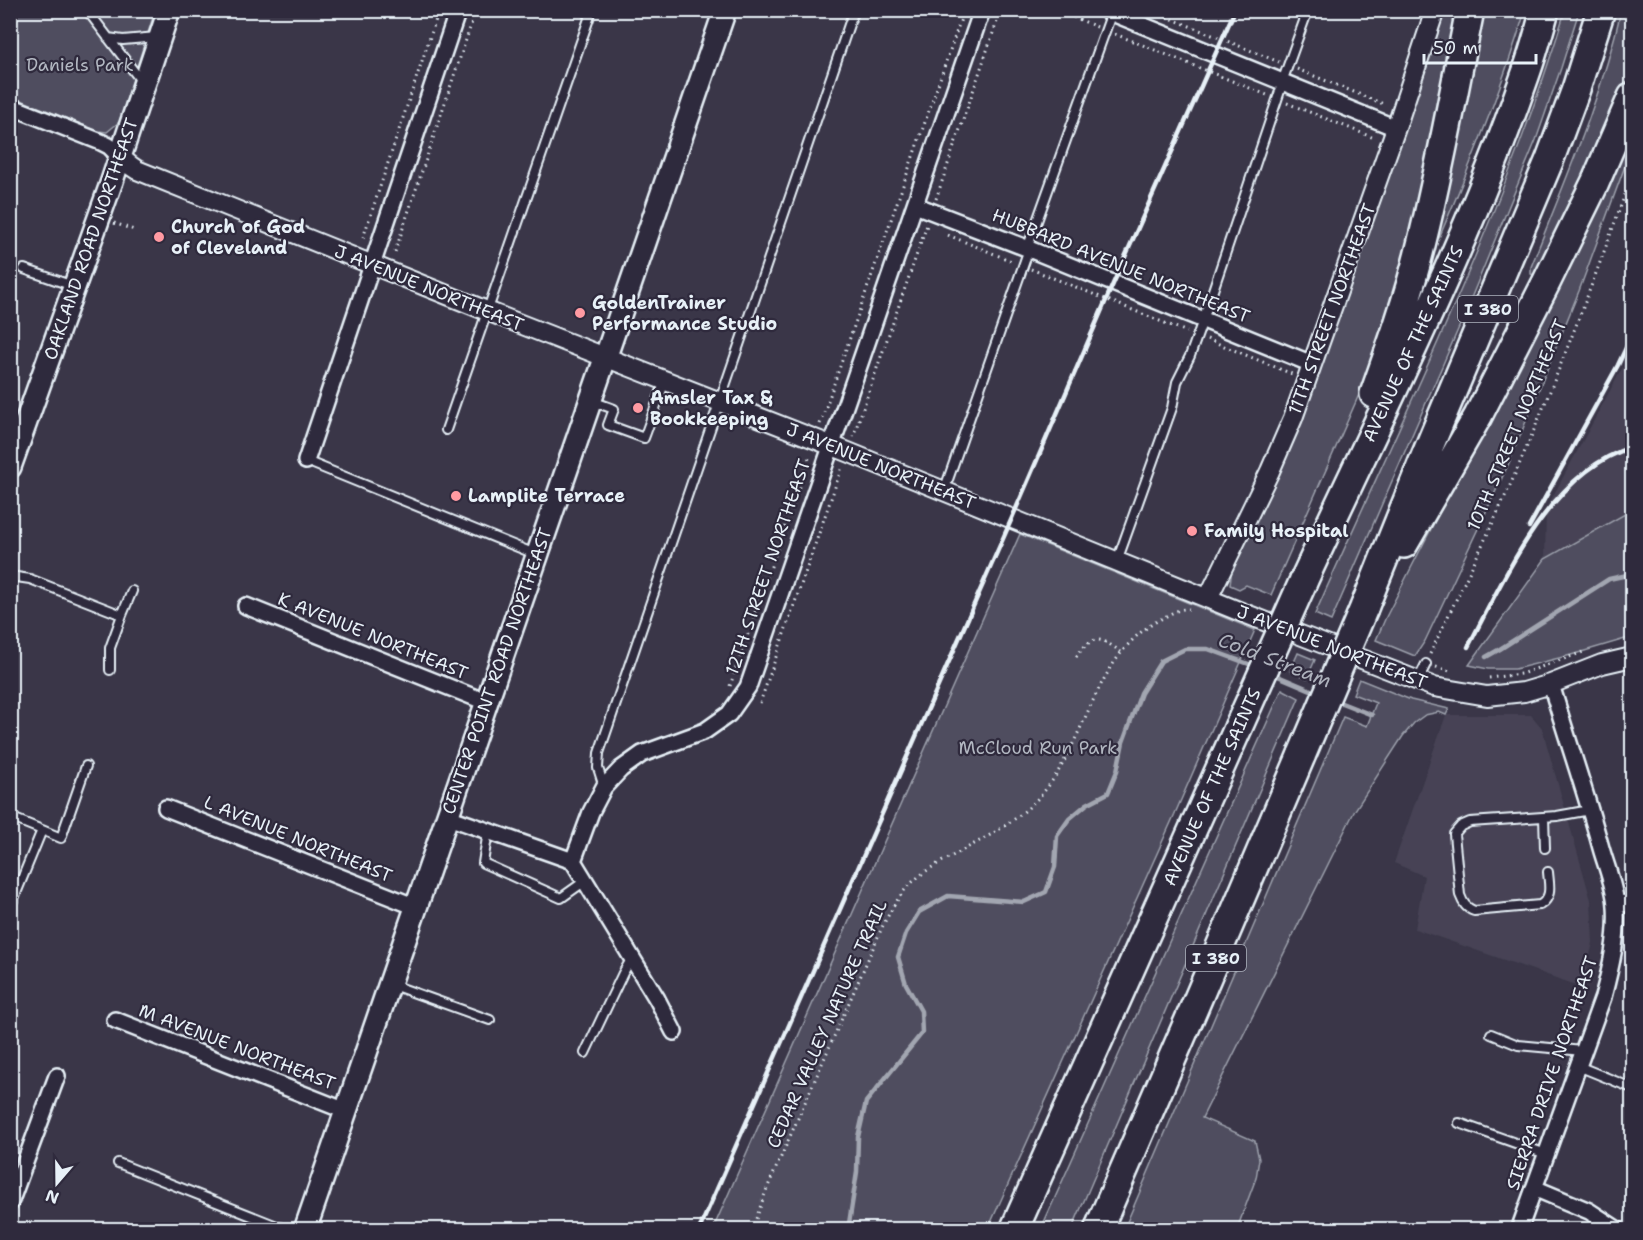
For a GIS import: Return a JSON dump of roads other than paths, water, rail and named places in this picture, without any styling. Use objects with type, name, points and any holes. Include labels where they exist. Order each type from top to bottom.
[{"type":"highway","points":[[1338,506],[1407,297],[1420,250],[1470,10]]},
{"type":"highway","name":"AVENUE OF THE SAINTS","points":[[1014,1230],[1303,582],[1420,331],[1478,200],[1526,74],[1545,10]]},
{"type":"highway","name":"I 380","points":[[1098,1230],[1365,606],[1550,159],[1576,89],[1600,10]]},
{"type":"highway","points":[[1365,606],[1416,525],[1478,416],[1595,183],[1632,97]]},
{"type":"main road","name":"OAKLAND ROAD NORTHEAST","points":[[10,467],[145,85],[169,10]]},
{"type":"main road","name":"CENTER POINT ROAD NORTHEAST","points":[[312,1227],[346,1111],[725,10]]},
{"type":"street","points":[[306,461],[458,10]]},
{"type":"street","name":"12TH STREET NORTHEAST","points":[[573,861],[591,812],[604,787],[621,769],[642,754],[705,731],[729,714],[748,687],[982,10]]},
{"type":"street","name":"11TH STREET NORTHEAST","points":[[1201,605],[1270,471],[1293,418],[1396,128],[1435,10]]},
{"type":"street","points":[[1109,11],[1396,128]]},
{"type":"street","name":"J AVENUE NORTHEAST","points":[[10,106],[109,146],[137,170],[1116,561],[1201,605],[1434,687],[1487,696],[1524,692],[1602,664],[1632,657]]},
{"type":"street","name":"HUBBARD AVENUE NORTHEAST","points":[[915,205],[1312,364]]},
{"type":"street","name":"K AVENUE NORTHEAST","points":[[246,606],[486,702]]},
{"type":"street","name":"SIERRA DRIVE NORTHEAST","points":[[1519,1230],[1603,997],[1613,958],[1616,904],[1551,684]]},
{"type":"street","name":"L AVENUE NORTHEAST","points":[[166,808],[416,907]]},
{"type":"street","points":[[448,817],[573,861],[657,999],[674,1032]]},
{"type":"street","points":[[1616,904],[1632,903]]},
{"type":"street","name":"M AVENUE NORTHEAST","points":[[115,1020],[346,1111]]},
{"type":"street","points":[[10,1203],[57,1076]]},
{"type":"street","points":[[1534,1188],[1589,1211],[1618,1230]]},
{"type":"lane","points":[[87,10],[145,85]]},
{"type":"lane","points":[[446,430],[592,10]]},
{"type":"lane","points":[[604,787],[598,768],[599,753],[854,10]]},
{"type":"lane","points":[[1116,561],[1172,408],[1177,382],[1190,356],[1203,320],[1308,10]]},
{"type":"lane","points":[[944,491],[1024,266],[1105,30],[1109,11]]},
{"type":"lane","points":[[108,38],[123,40],[161,36]]},
{"type":"lane","points":[[24,269],[75,286]]},
{"type":"lane","points":[[591,400],[614,409],[608,425],[644,438],[665,381]]},
{"type":"lane","points":[[306,461],[537,554]]},
{"type":"lane","points":[[10,576],[30,579],[122,615]]},
{"type":"lane","points":[[110,670],[110,648],[132,591]]},
{"type":"lane","points":[[1417,681],[1426,664]]},
{"type":"lane","points":[[10,817],[61,838],[86,766]]},
{"type":"lane","points":[[1548,872],[1550,895],[1546,902],[1540,905],[1474,911],[1466,907],[1460,895],[1454,834],[1461,826],[1470,822],[1544,817],[1590,810]]},
{"type":"lane","points":[[1544,817],[1545,848]]},
{"type":"lane","points":[[10,908],[42,830]]},
{"type":"lane","points":[[488,831],[483,863],[561,898],[585,881]]},
{"type":"lane","points":[[585,1053],[632,958]]},
{"type":"lane","points":[[390,984],[490,1020]]},
{"type":"lane","points":[[1491,1034],[1518,1045],[1583,1051]]},
{"type":"lane","points":[[1578,1066],[1632,1088]]},
{"type":"lane","points":[[1459,1123],[1546,1154]]},
{"type":"lane","points":[[118,1163],[286,1230]]},
{"type":"waterway","name":"Cold Stream","points":[[1486,657],[1609,579],[1632,574]]},
{"type":"waterway","name":"Cold Stream","points":[[848,1230],[857,1172],[858,1137],[866,1102],[922,1033],[921,1011],[906,984],[898,957],[906,933],[919,912],[948,896],[1024,902],[1046,892],[1055,867],[1057,836],[1069,819],[1087,804],[1108,793],[1141,693],[1161,661],[1185,649],[1208,649],[1257,667]]},
{"type":"waterway","name":"Cold Stream","points":[[1273,674],[1318,693]]},
{"type":"waterway","name":"Cold Stream","points":[[1334,700],[1372,715]]},
{"type":"railway","points":[[699,1230],[1235,10]]},
{"type":"railway","points":[[1529,527],[1618,365],[1632,335]]},
{"type":"railway","points":[[1468,647],[1515,560],[1533,530],[1554,503],[1577,479],[1603,460],[1632,447]]},
{"type":"place","name":"Church of God of Cleveland","points":[[159,237]]},
{"type":"place","name":"GoldenTrainer Performance Studio","points":[[580,313]]},
{"type":"place","name":"Amsler Tax & Bookkeeping","points":[[638,408]]},
{"type":"place","name":"Lamplite Terrace","points":[[456,496]]},
{"type":"place","name":"Family Hospital","points":[[1192,531]]},
{"type":"park label","name":"Daniels Park","points":[[80,65]]},
{"type":"park label","name":"McCloud Run Park","points":[[1038,748]]}]
